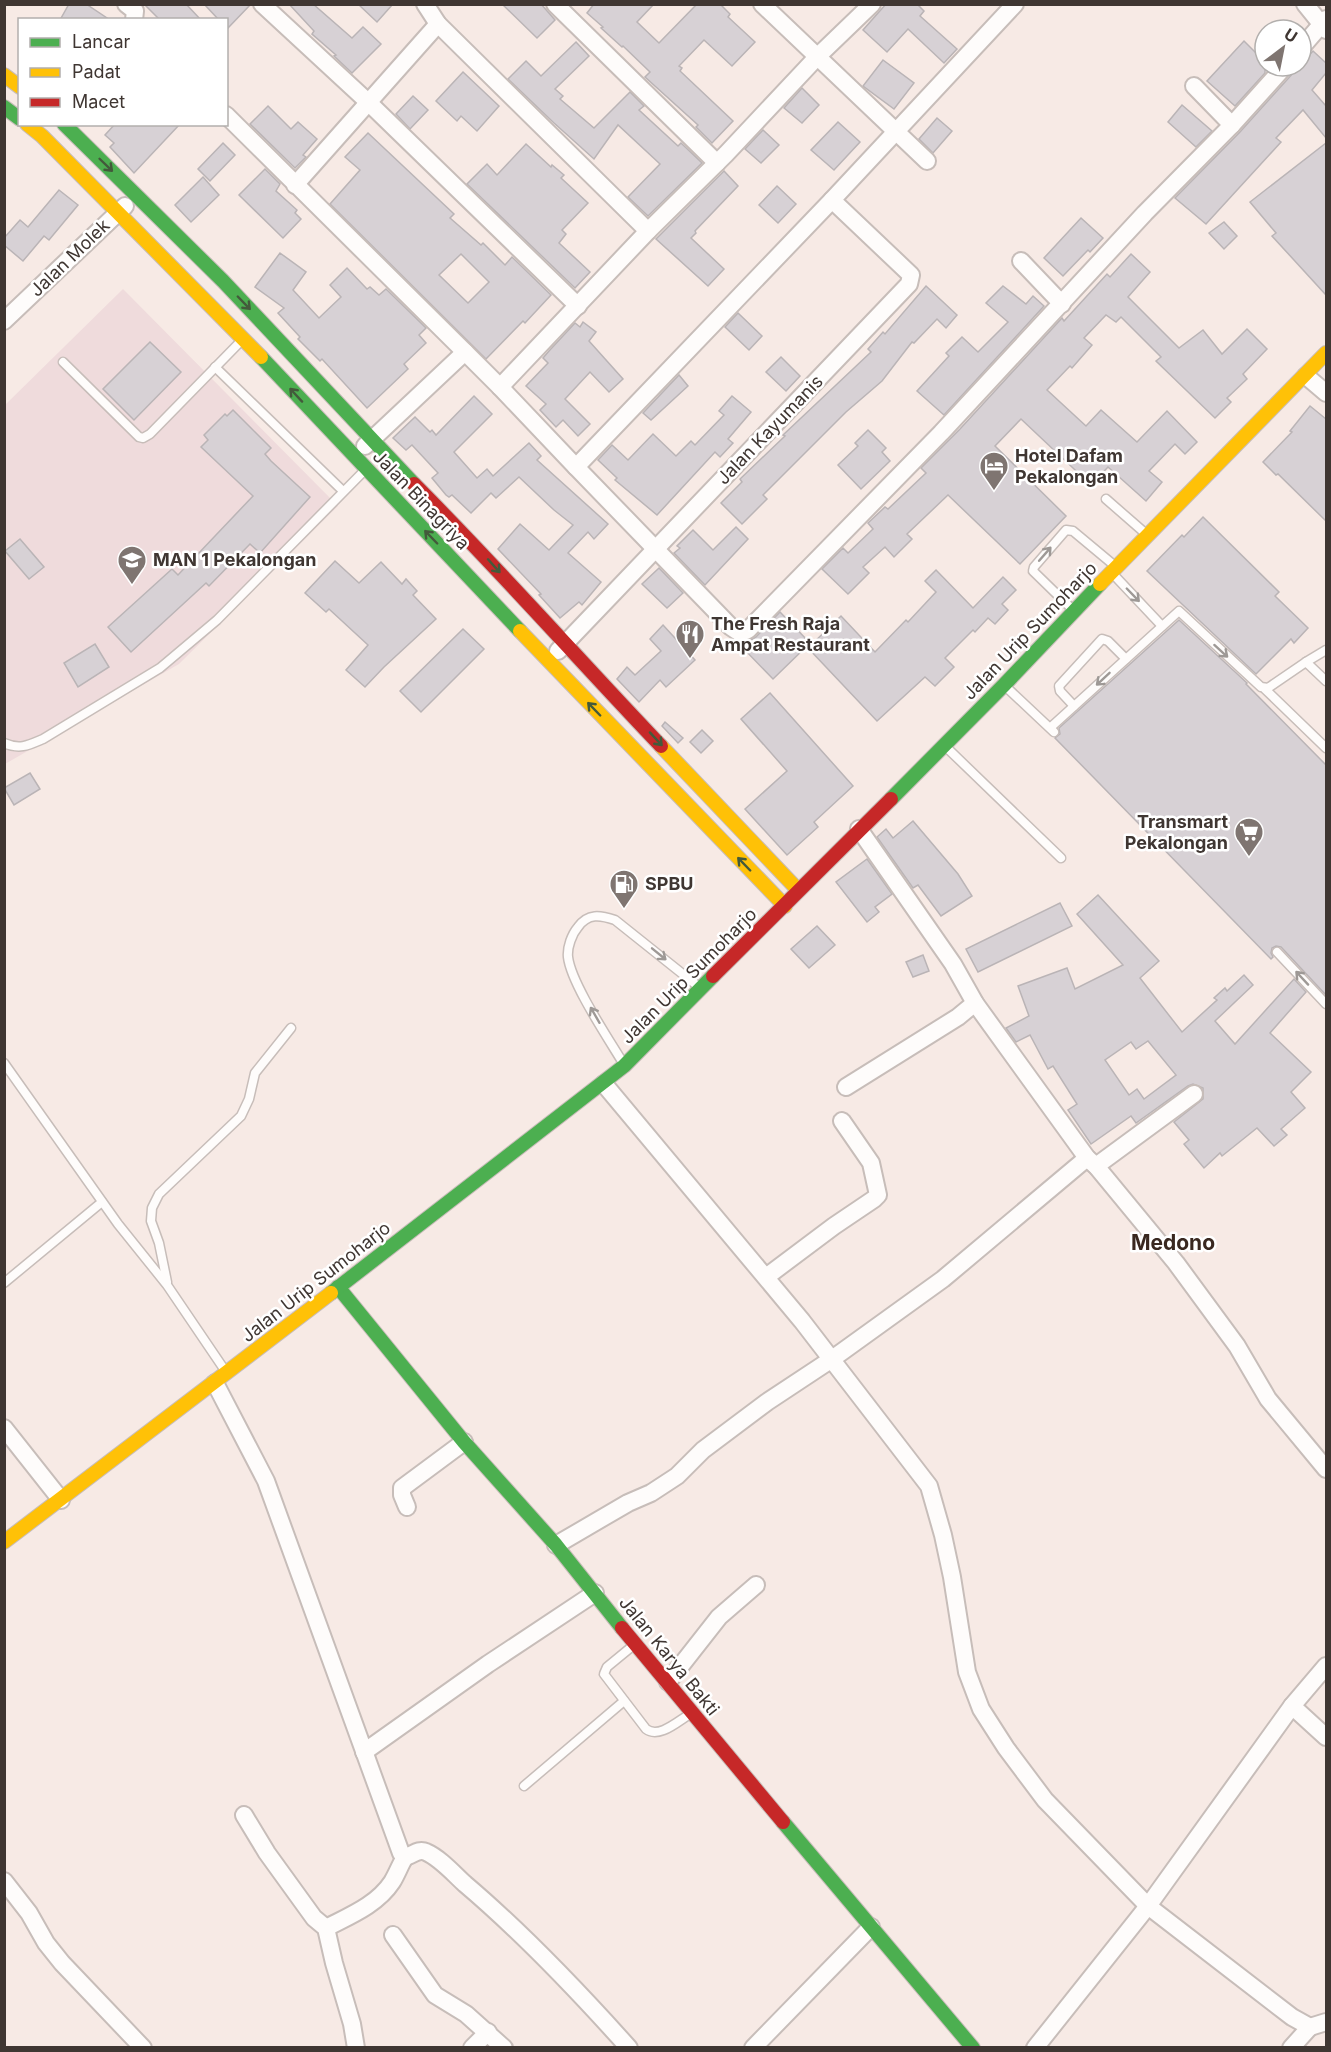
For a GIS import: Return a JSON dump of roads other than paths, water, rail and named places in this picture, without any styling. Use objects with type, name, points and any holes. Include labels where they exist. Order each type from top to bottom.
[{"type":"street","points":[[126,4],[135,11],[134,18]]},
{"type":"street","points":[[262,4],[368,102],[578,306]]},
{"type":"street","points":[[425,4],[438,24],[648,231]]},
{"type":"street","points":[[555,4],[717,163]]},
{"type":"street","points":[[762,4],[927,161]]},
{"type":"street","points":[[500,387],[648,231],[717,163],[818,56],[872,4]]},
{"type":"street","points":[[576,467],[832,201],[1015,4]]},
{"type":"street","points":[[1305,4],[1325,24],[1313,36]]},
{"type":"street","points":[[295,185],[438,24]]},
{"type":"street","points":[[4,75],[18,86]]},
{"type":"street","points":[[228,117],[500,387],[731,627],[740,633],[748,630],[941,433],[1145,213],[1232,125],[1274,78]]},
{"type":"street","points":[[1194,86],[1232,125]]},
{"type":"street","points":[[4,107],[18,118]]},
{"type":"street","name":"Jalan Binagriya","points":[[30,126],[118,212],[242,340],[359,470],[451,557],[548,661],[785,906]]},
{"type":"street","name":"Jalan Binagriya","points":[[66,126],[223,281],[384,454],[471,541],[564,644],[798,890]]},
{"type":"street","name":"Jalan Molek","points":[[4,321],[137,195]]},
{"type":"street","name":"Jalan Kayumanis","points":[[548,661],[909,284],[911,275],[832,201]]},
{"type":"street","points":[[1021,261],[1062,304]]},
{"type":"street","points":[[359,470],[372,440],[465,352]]},
{"type":"street","name":"Jalan Urip Sumoharjo","points":[[4,1542],[604,1084],[785,906],[798,890],[1004,685],[1326,353]]},
{"type":"street","points":[[1306,376],[1326,393]]},
{"type":"street","points":[[451,557],[471,541]]},
{"type":"street","points":[[616,731],[632,715]]},
{"type":"street","points":[[859,829],[953,964],[975,1003],[1091,1162],[1176,1263],[1237,1346],[1268,1400],[1326,1468]]},
{"type":"street","points":[[846,1087],[958,1017],[975,1003]]},
{"type":"street","points":[[604,1084],[766,1277],[929,1486],[952,1577],[967,1672],[981,1709],[1006,1748],[1045,1800],[1148,1906],[1292,2017],[1310,2027]]},
{"type":"street","points":[[556,1545],[628,1503],[651,1493],[677,1476],[703,1450],[766,1402],[832,1359],[943,1280],[1091,1162],[1194,1094]]},
{"type":"street","points":[[766,1277],[878,1195],[871,1163],[842,1121]]},
{"type":"street","name":"Jalan Karya Bakti","points":[[338,1287],[464,1442],[556,1545],[691,1713],[973,2048]]},
{"type":"street","points":[[221,1378],[266,1481],[395,1839],[405,1857]]},
{"type":"street","points":[[4,1428],[61,1500]]},
{"type":"street","points":[[407,1507],[402,1488],[464,1442]]},
{"type":"street","points":[[668,1682],[719,1617],[756,1585]]},
{"type":"street","points":[[364,1752],[488,1664],[595,1593]]},
{"type":"street","points":[[1035,2048],[1148,1906],[1292,1706],[1326,1666]]},
{"type":"street","points":[[1292,1706],[1326,1737]]},
{"type":"street","points":[[244,1815],[267,1853],[314,1918],[326,1928],[352,2024],[356,2048]]},
{"type":"street","points":[[326,1928],[360,1910],[380,1896],[391,1883],[405,1857],[423,1851],[441,1863],[508,1920],[569,1981],[629,2048]]},
{"type":"street","points":[[4,1881],[29,1913],[46,1943],[62,1963],[143,2048]]},
{"type":"street","points":[[753,2048],[871,1926]]},
{"type":"street","points":[[393,1935],[435,1995],[466,2014],[504,2048]]},
{"type":"street","points":[[1291,2048],[1310,2027],[1326,2022]]},
{"type":"street","points":[[472,2048],[488,2032]]},
{"type":"lane","points":[[63,362],[138,436],[143,438],[150,434],[242,340]]},
{"type":"lane","points":[[215,367],[343,491]]},
{"type":"lane","points":[[4,743],[13,747],[24,747],[43,739],[160,668],[217,620],[343,491],[359,470],[384,454]]},
{"type":"lane","points":[[1106,499],[1148,536]]},
{"type":"lane","points":[[1075,612],[1033,571],[1066,530],[1073,531],[1114,570],[1162,626]]},
{"type":"lane","points":[[1004,685],[1052,730],[1074,706],[1179,611],[1326,748]]},
{"type":"lane","points":[[1074,706],[1060,691],[1059,686],[1102,639],[1108,641],[1126,658]]},
{"type":"lane","points":[[1265,689],[1326,650]]},
{"type":"lane","points":[[1306,662],[1326,681]]},
{"type":"lane","points":[[944,745],[1060,858]]},
{"type":"lane","points":[[624,1066],[572,975],[567,955],[570,942],[578,927],[588,917],[602,915],[615,920],[702,988]]},
{"type":"lane","points":[[1277,952],[1326,1004]]},
{"type":"lane","points":[[167,1285],[159,1243],[150,1221],[152,1208],[159,1194],[240,1116],[249,1099],[255,1073],[291,1028]]},
{"type":"lane","points":[[4,1063],[102,1202],[167,1285],[221,1378]]},
{"type":"lane","points":[[4,1283],[102,1202]]},
{"type":"lane","points":[[635,1644],[604,1671],[624,1701],[651,1733],[657,1733],[691,1713]]},
{"type":"lane","points":[[525,1786],[624,1701]]},
{"type":"place","name":"Hotel Dafam Pekalongan","points":[[994,492]]},
{"type":"place","name":"MAN 1 Pekalongan","points":[[132,586]]},
{"type":"place","name":"The Fresh Raja Ampat Restaurant","points":[[690,660]]},
{"type":"place","name":"Transmart Pekalongan","points":[[1249,858]]},
{"type":"place","name":"SPBU","points":[[624,910]]},
{"type":"district","name":"Medono","points":[[1173,1243]]}]
